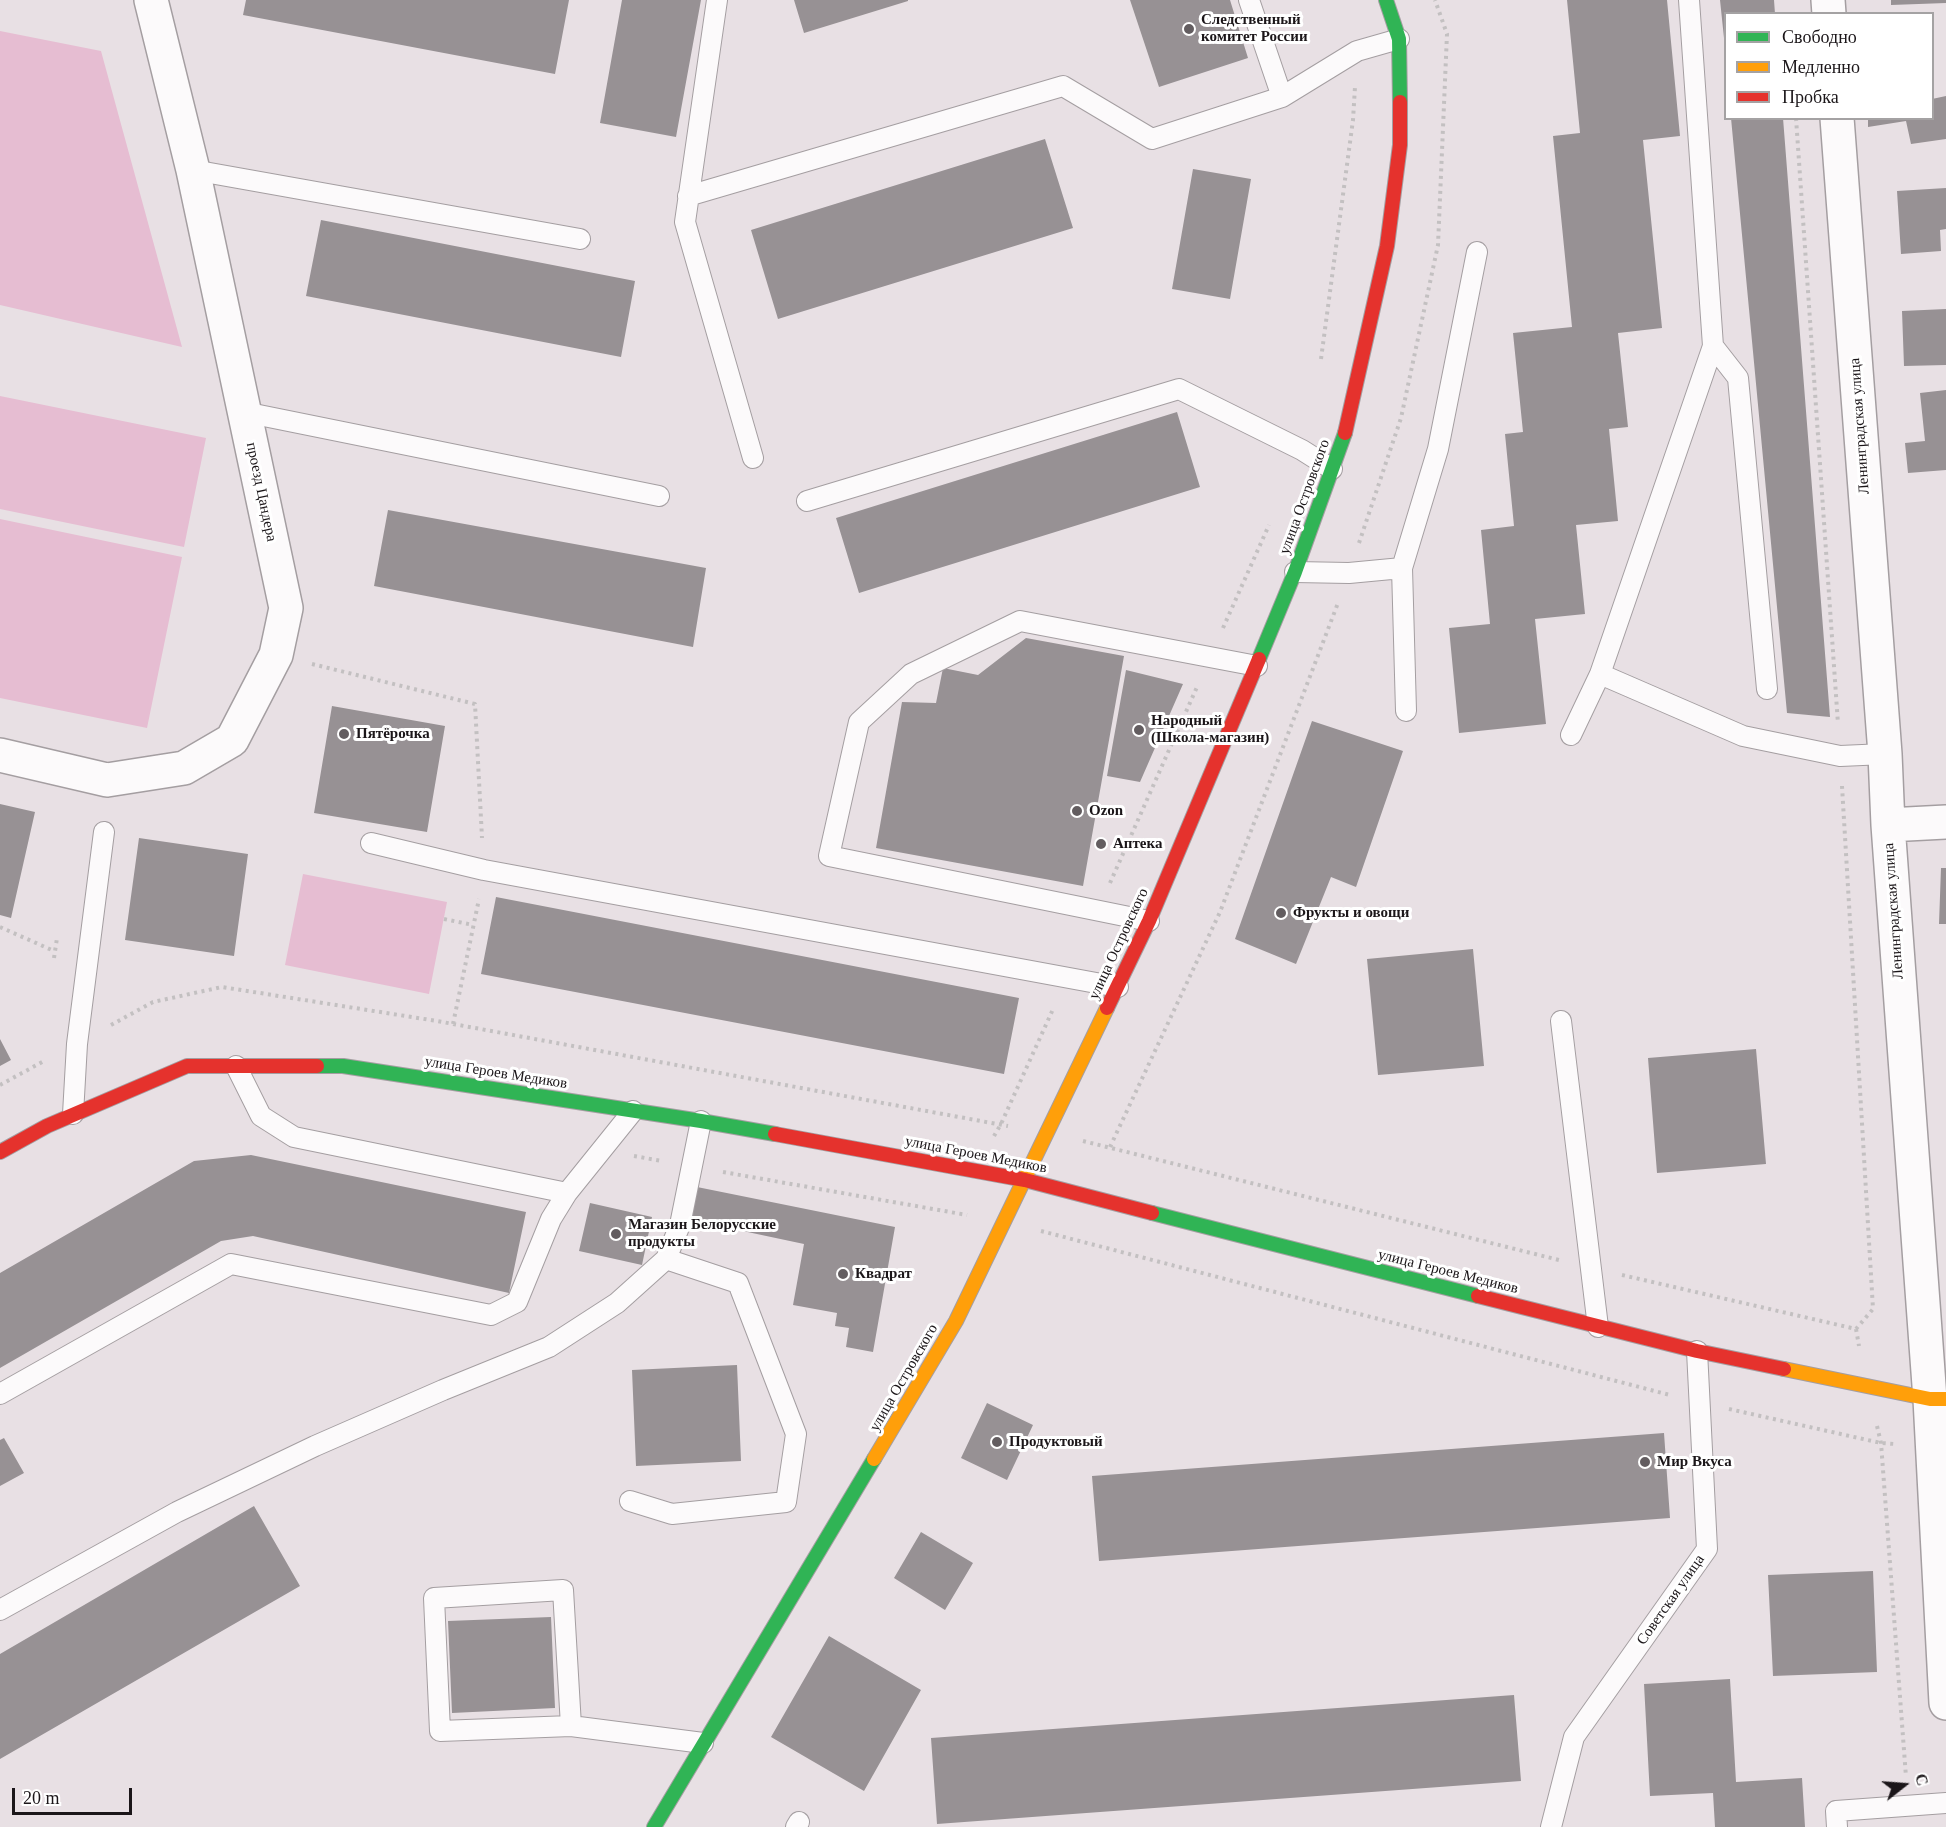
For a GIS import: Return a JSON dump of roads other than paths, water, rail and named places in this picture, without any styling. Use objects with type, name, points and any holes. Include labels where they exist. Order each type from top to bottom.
[{"type":"street","name":"проезд Цандера","points":[[0,755],[107,780],[184,768],[232,740],[276,655],[285,608],[193,170],[151,0]]},
{"type":"street","name":"улица Островского","points":[[654,1827],[956,1321],[1149,921],[1295,572],[1346,430],[1387,246],[1400,145],[1399,39],[1386,0]]},
{"type":"street","name":"Ленинградская улица","points":[[1837,120],[1885,754],[1888,825],[1938,1399],[1932,1447],[1946,1703]]},
{"type":"street","points":[[1888,825],[1946,822]]},
{"type":"street","name":"улица Героев Медиков","points":[[0,1152],[73,1114],[187,1066],[343,1066],[701,1121],[1025,1180],[1697,1351],[1938,1399]]},
{"type":"lane","points":[[717,0],[685,222],[753,458]]},
{"type":"lane","points":[[1249,0],[1282,97]]},
{"type":"lane","points":[[1571,735],[1600,674],[1713,346],[1689,0]]},
{"type":"lane","points":[[688,196],[1063,86],[1152,139],[1282,97],[1357,51],[1399,39]]},
{"type":"lane","points":[[193,170],[580,239]]},
{"type":"lane","points":[[1406,711],[1402,568],[1438,449],[1478,252]]},
{"type":"lane","points":[[1713,346],[1738,378],[1767,688]]},
{"type":"lane","points":[[807,501],[1179,389],[1302,450],[1332,469]]},
{"type":"lane","points":[[244,412],[658,496]]},
{"type":"lane","points":[[1295,572],[1349,573],[1402,568]]},
{"type":"lane","points":[[1149,921],[829,856],[859,722],[911,674],[1020,621],[1257,666]]},
{"type":"lane","points":[[1600,674],[1743,736],[1840,756],[1885,754]]},
{"type":"lane","points":[[73,1114],[77,1044],[104,832]]},
{"type":"lane","points":[[371,843],[484,870],[1119,987]]},
{"type":"lane","points":[[1561,1021],[1598,1327]]},
{"type":"lane","points":[[236,1066],[261,1116],[294,1137],[567,1193]]},
{"type":"lane","points":[[0,1394],[231,1264],[490,1315],[517,1302],[550,1219],[567,1193],[633,1111]]},
{"type":"lane","points":[[0,1610],[198,1502],[315,1446],[549,1347],[617,1303],[666,1259],[680,1225],[701,1121]]},
{"type":"lane","points":[[630,1501],[672,1514],[786,1502],[796,1434],[738,1283],[666,1259]]},
{"type":"lane","name":"Советская улица","points":[[1551,1827],[1574,1737],[1707,1549],[1697,1351]]},
{"type":"lane","points":[[571,1726],[563,1590],[435,1598],[440,1731],[571,1726],[703,1743]]},
{"type":"lane","points":[[1837,1827],[1836,1811],[1946,1803]]},
{"type":"place","name":"Следственный комитет России","points":[[1189,29]]},
{"type":"place","name":"Народный (Школа-магазин)","points":[[1139,730]]},
{"type":"place","name":"Пятёрочка","points":[[344,734]]},
{"type":"place","name":"Ozon","points":[[1077,811]]},
{"type":"place","name":"Аптека","points":[[1101,844]]},
{"type":"place","name":"Фрукты и овощи","points":[[1281,913]]},
{"type":"place","name":"Магазин Белорусские продукты","points":[[616,1234]]},
{"type":"place","name":"Квадрат","points":[[843,1274]]},
{"type":"place","name":"Продуктовый","points":[[997,1442]]},
{"type":"place","name":"Мир Вкуса","points":[[1645,1462]]}]
